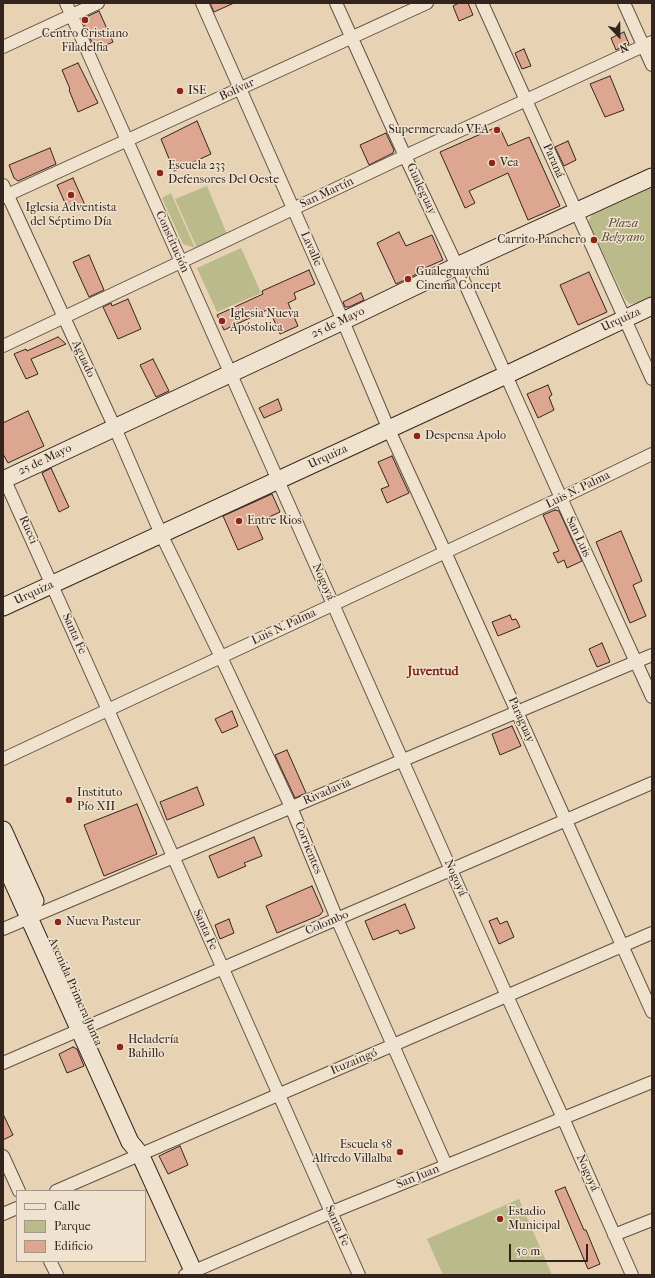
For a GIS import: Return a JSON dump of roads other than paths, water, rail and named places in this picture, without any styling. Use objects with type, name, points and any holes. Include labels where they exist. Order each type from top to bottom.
[{"type":"street","name":"Constitución","points":[[66,3],[278,481]]},
{"type":"street","points":[[3,47],[98,3]]},
{"type":"street","name":"Lavalle","points":[[202,3],[343,322],[388,430]]},
{"type":"street","name":"Gualeguay","points":[[336,3],[506,376]]},
{"type":"street","name":"Bolívar","points":[[5,192],[127,140],[427,3]]},
{"type":"street","name":"Paraná","points":[[482,3],[652,379]]},
{"type":"street","points":[[624,3],[648,44],[652,65]]},
{"type":"street","name":"San Martín","points":[[3,346],[405,156],[648,44]]},
{"type":"street","name":"25 de Mayo","points":[[3,478],[115,428],[343,322],[457,266],[652,177]]},
{"type":"street","name":"Aguado","points":[[5,192],[115,428],[161,534]]},
{"type":"street","name":"Urquiza","points":[[3,607],[506,376],[652,306]]},
{"type":"street","name":"San Luis","points":[[506,376],[652,697]]},
{"type":"street","name":"Paraguay","points":[[388,430],[445,552],[652,1012]]},
{"type":"street","name":"Luis N. Palma","points":[[3,759],[652,454]]},
{"type":"street","name":"Rucci","points":[[3,478],[52,585]]},
{"type":"street","name":"Nogoyá","points":[[278,481],[632,1275]]},
{"type":"street","name":"Corrientes","points":[[161,534],[221,657],[291,807],[337,919],[446,1165]]},
{"type":"street","name":"Santa Fe","points":[[52,585],[359,1275]]},
{"type":"street","name":"Rivadavia","points":[[3,929],[652,655]]},
{"type":"street","name":"Colombo","points":[[3,1064],[652,783]]},
{"type":"street","name":"Avenida Primera Junta","points":[[3,830],[35,916],[85,1028],[141,1138],[140,1154],[191,1274]]},
{"type":"street","name":"Avenida Primera Junta","points":[[3,860],[35,916]]},
{"type":"street","name":"Ituzaingó","points":[[58,1190],[652,933]]},
{"type":"street","name":"San Juan","points":[[191,1274],[332,1212],[652,1082]]},
{"type":"street","points":[[3,1156],[19,1190]]},
{"type":"street","points":[[3,1214],[16,1208]]},
{"type":"street","points":[[614,1235],[652,1220]]},
{"type":"street","points":[[50,1262],[57,1275]]},
{"type":"place","name":"Centro Cristiano Filadelfia","points":[[85,20]]},
{"type":"place","name":"ISE","points":[[180,91]]},
{"type":"place","name":"Supermercado VEA","points":[[497,130]]},
{"type":"place","name":"Vea","points":[[492,163]]},
{"type":"place","name":"Escuela 233 Defensores Del Oeste","points":[[160,173]]},
{"type":"place","name":"Iglesia Adventista del Séptimo Día","points":[[71,195]]},
{"type":"place","name":"Carrito Panchero","points":[[594,240]]},
{"type":"place","name":"Gualeguaychú Cinema Concept","points":[[408,279]]},
{"type":"place","name":"Iglesia Nueva Apóstolica","points":[[222,321]]},
{"type":"place","name":"Despensa Apolo","points":[[417,436]]},
{"type":"place","name":"Entre Rios","points":[[239,521]]},
{"type":"place","name":"Instituto Pío XII","points":[[69,800]]},
{"type":"place","name":"Nueva Pasteur","points":[[58,922]]},
{"type":"place","name":"Heladería Bahillo","points":[[120,1047]]},
{"type":"place","name":"Escuela 58 Alfredo Villalba","points":[[400,1152]]},
{"type":"place","name":"Estadio Municipal","points":[[500,1219]]},
{"type":"district","name":"Juventud","points":[[433,672]]},
{"type":"park label","name":"Plaza Belgrano","points":[[623,231]]}]
